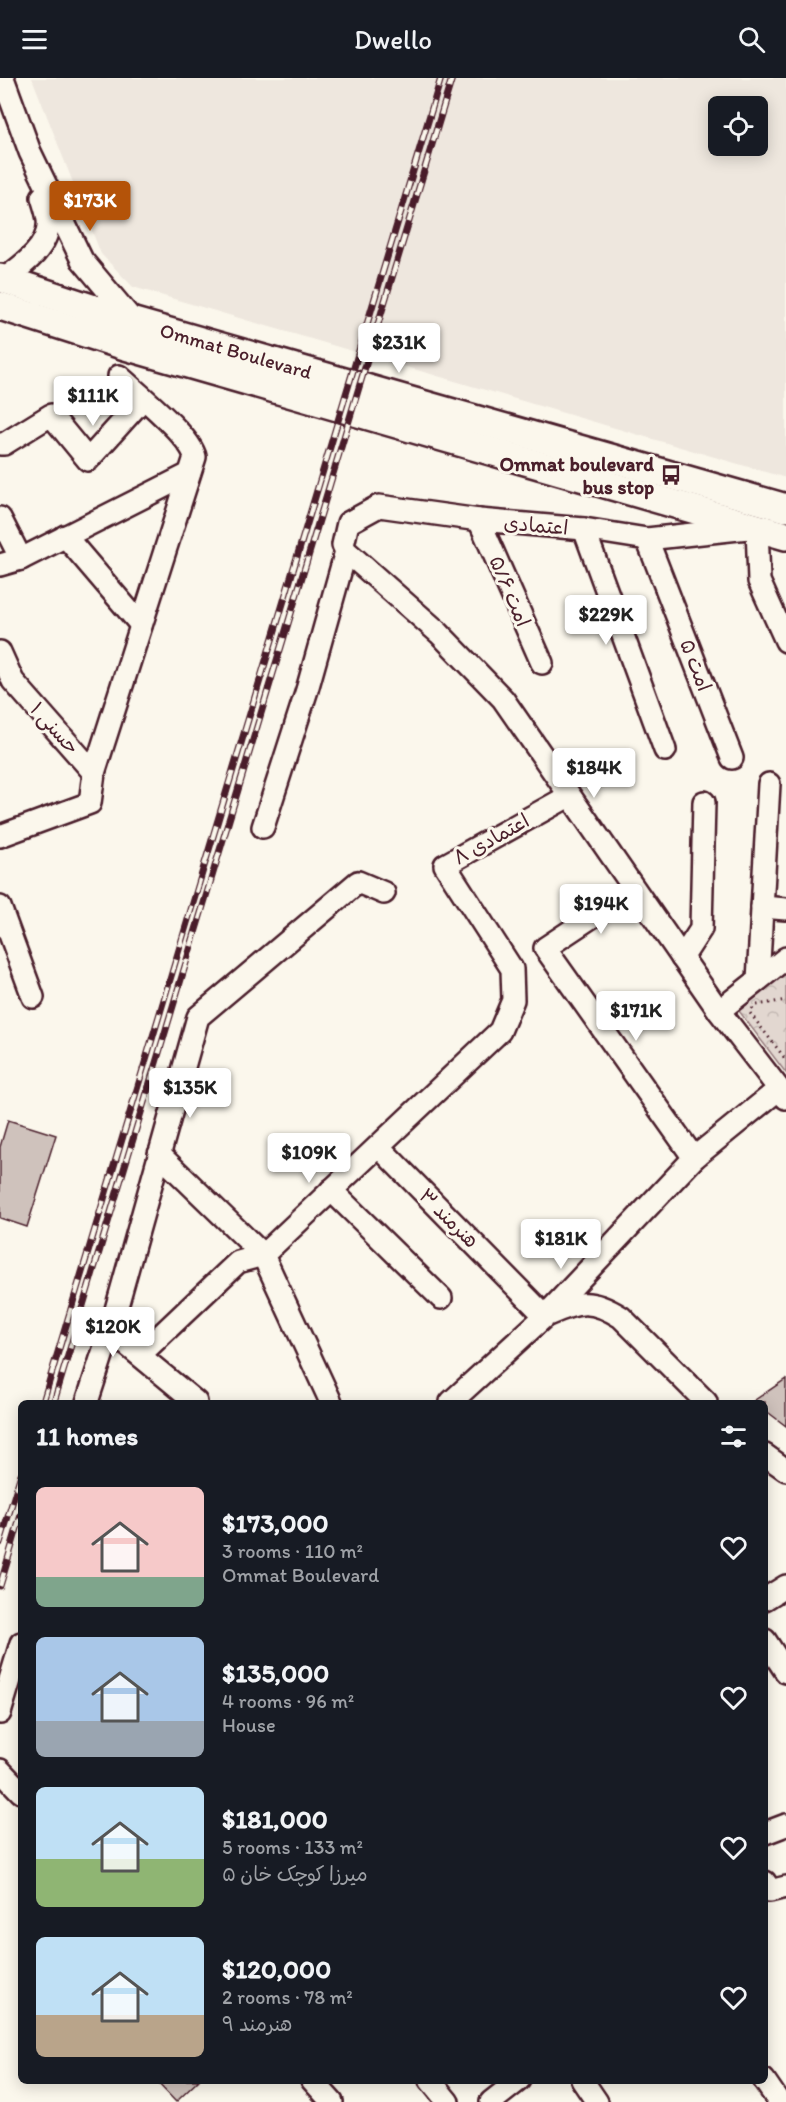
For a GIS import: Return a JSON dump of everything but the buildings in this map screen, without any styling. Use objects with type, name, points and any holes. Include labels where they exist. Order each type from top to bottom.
[{"type":"main road","name":"Ommat Boulevard","points":[[2,278],[134,322],[786,508]]},
{"type":"main road","name":"Ommat Boulevard","points":[[0,306],[122,345],[786,536]]},
{"type":"street","points":[[2,278],[27,262],[42,243],[48,222],[30,152],[3,78]]},
{"type":"street","points":[[30,152],[82,260],[134,322]]},
{"type":"street","points":[[0,836],[90,803],[94,772],[195,457],[192,450],[164,417],[119,376]]},
{"type":"street","points":[[0,444],[4,444],[51,416],[88,460],[143,399]]},
{"type":"street","points":[[0,565],[21,559],[189,474]]},
{"type":"street","name":"اعتمادی","points":[[346,551],[343,545],[348,523],[378,506],[479,520],[584,529],[647,539],[757,527]]},
{"type":"street","points":[[0,519],[21,559]]},
{"type":"street","name":"امت ۵/۶","points":[[479,520],[542,663]]},
{"type":"street","points":[[757,527],[759,581],[786,640]]},
{"type":"street","points":[[584,529],[665,750]]},
{"type":"street","points":[[65,536],[141,625]]},
{"type":"street","name":"امت ۵","points":[[647,539],[732,758]]},
{"type":"street","points":[[263,827],[307,690],[346,551],[439,633],[503,699],[719,1011],[782,1093],[694,1158],[545,1316],[453,1400]]},
{"type":"street","name":"حسنی ۱","points":[[0,652],[13,681],[94,772]]},
{"type":"street","points":[[758,980],[762,907],[777,814],[769,784]]},
{"type":"street","name":"اعتمادی ۸","points":[[379,1147],[500,1031],[513,1000],[512,969],[445,865],[569,796]]},
{"type":"street","points":[[682,958],[700,929],[704,802]]},
{"type":"street","points":[[88,1400],[110,1331],[198,1017],[358,882],[384,892]]},
{"type":"street","points":[[634,889],[545,948],[694,1158]]},
{"type":"street","points":[[0,907],[33,997]]},
{"type":"street","points":[[762,907],[786,909]]},
{"type":"street","points":[[719,1011],[786,958]]},
{"type":"street","points":[[140,1355],[238,1262],[263,1255],[379,1147]]},
{"type":"street","name":"هنرمند ۳","points":[[379,1147],[545,1316]]},
{"type":"street","points":[[159,1154],[263,1255],[330,1400]]},
{"type":"street","points":[[332,1190],[441,1298]]},
{"type":"street","points":[[545,1316],[590,1302],[606,1308],[621,1317],[704,1400]]},
{"type":"street","points":[[110,1331],[193,1400]]},
{"type":"street","points":[[768,1457],[786,1470]]},
{"type":"street","points":[[768,1597],[786,1586]]},
{"type":"street","points":[[768,1645],[786,1672]]},
{"type":"street","points":[[0,1713],[18,1656]]},
{"type":"street","points":[[0,1770],[18,1789]]},
{"type":"street","points":[[768,1832],[786,1825]]},
{"type":"street","points":[[768,1887],[770,1891],[786,1887]]},
{"type":"street","points":[[316,2084],[332,2102]]},
{"type":"street","points":[[433,2084],[448,2102]]},
{"type":"street","points":[[491,2102],[514,2084]]},
{"type":"street","points":[[585,2084],[597,2102]]},
{"type":"street","points":[[767,2084],[779,2102]]},
{"type":"path","points":[[750,1013],[785,1056]]},
{"type":"shaded area","points":[[32,78],[786,78],[786,478],[133,287],[101,254]]},
{"type":"green space","points":[[786,971],[786,1073],[736,1007]]},
{"type":"railway","points":[[44,1400],[441,78]]},
{"type":"railway","points":[[55,1400],[452,78]]},
{"type":"railway","points":[[0,1543],[18,1484]]},
{"type":"railway","points":[[0,1586],[18,1525]]},
{"type":"place","name":"Ommat boulevard bus stop","points":[[671,475]]}]
